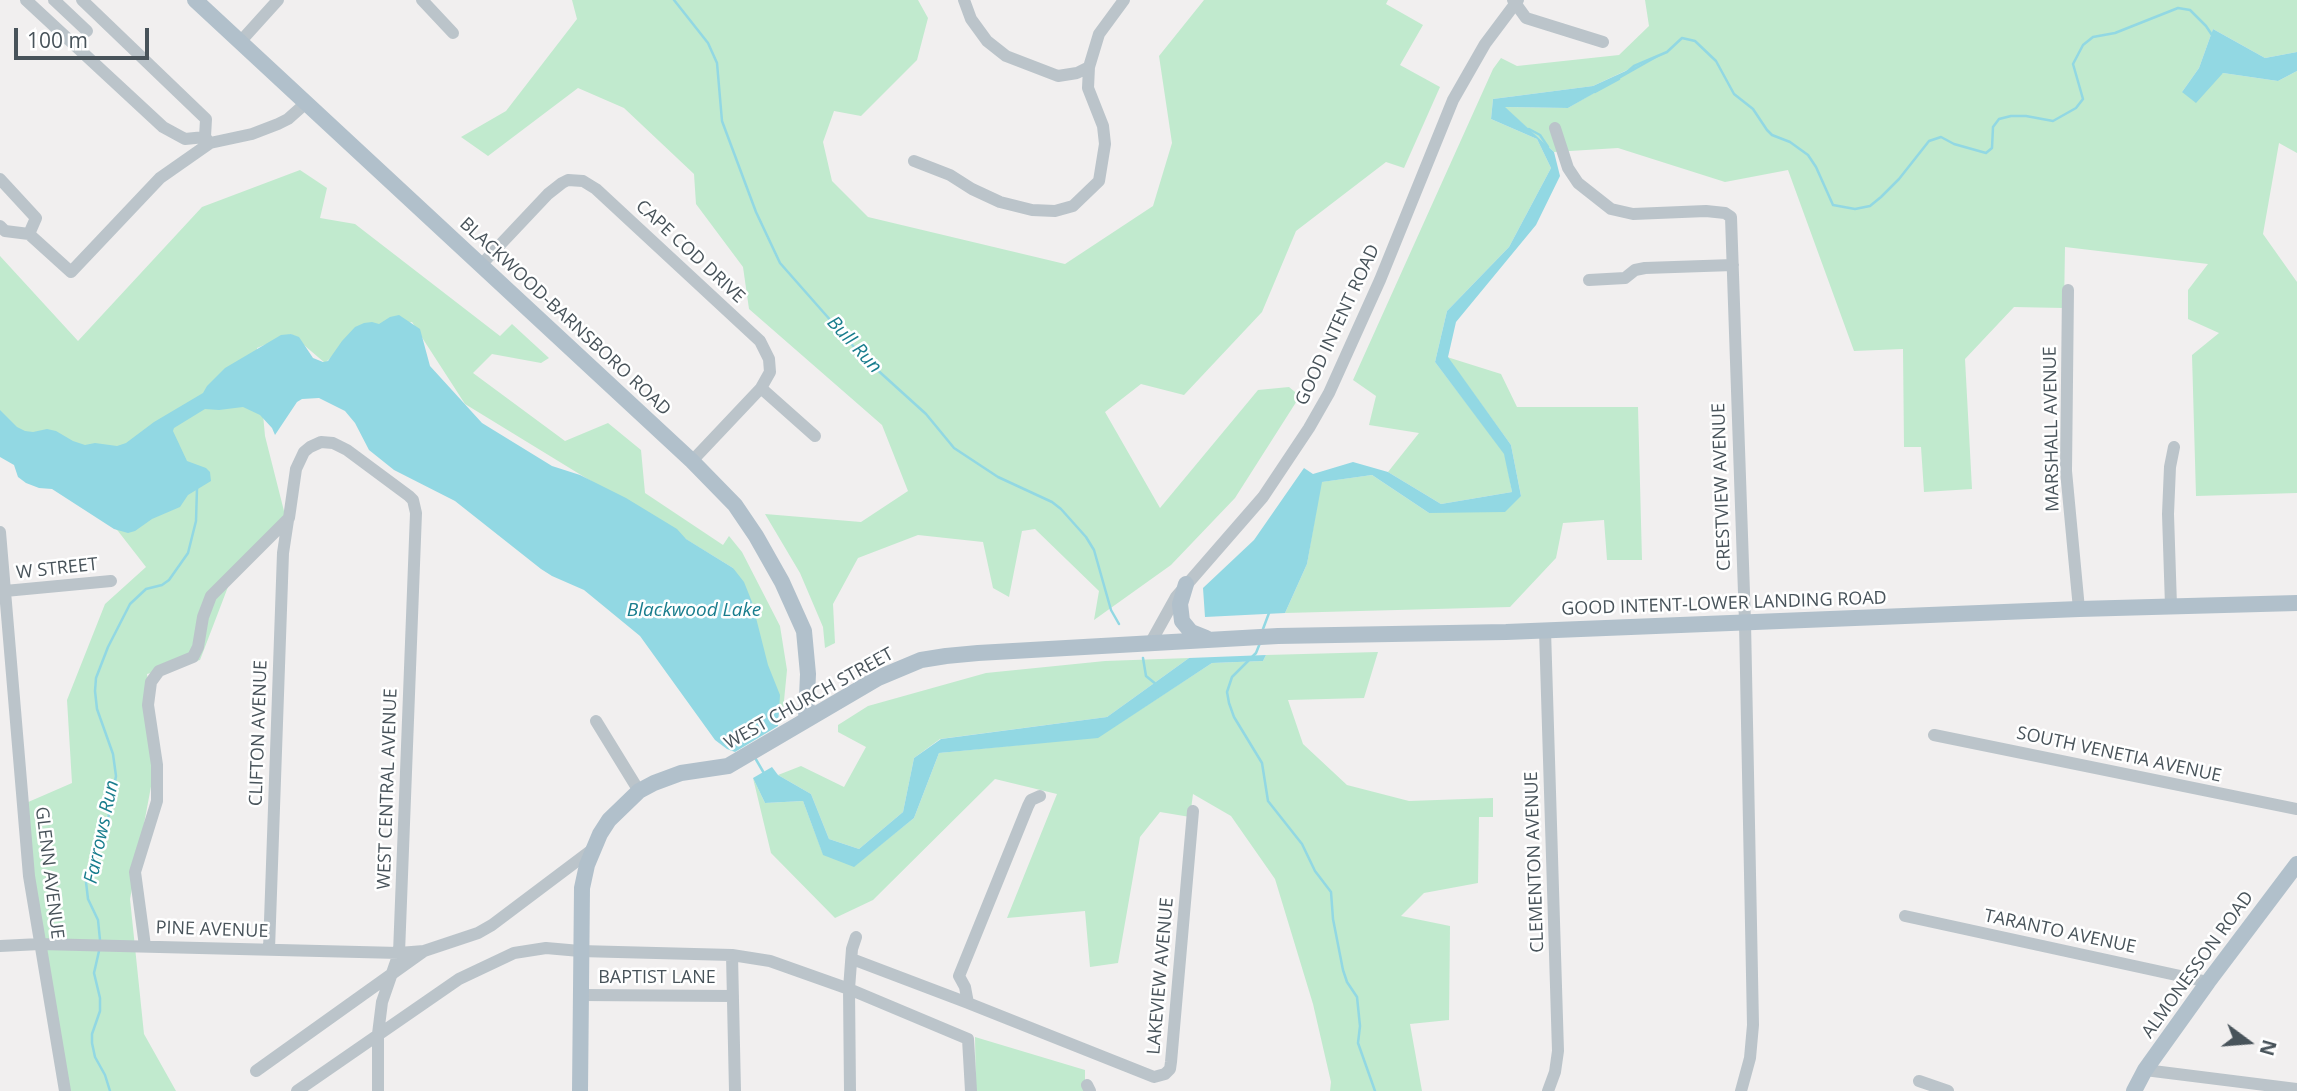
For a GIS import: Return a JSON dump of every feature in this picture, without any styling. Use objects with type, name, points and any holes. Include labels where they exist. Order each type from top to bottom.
[{"type":"main road","name":"BLACKWOOD-BARNSBORO ROAD","points":[[195,0],[722,491],[746,520],[782,582],[804,631],[807,650],[806,720]]},
{"type":"main road","points":[[1186,584],[1180,604],[1181,621],[1191,632],[1212,639]]},
{"type":"main road","name":"GOOD INTENT-LOWER LANDING ROAD","points":[[1152,642],[2297,603]]},
{"type":"main road","name":"WEST CHURCH STREET","points":[[580,1091],[582,888],[593,849],[609,820],[639,791],[668,776],[719,769],[736,762],[878,678],[921,660],[1152,642]]},
{"type":"main road","name":"ALMONESSON ROAD","points":[[2134,1091],[2145,1070],[2208,982],[2297,864]]},
{"type":"street","points":[[26,0],[163,127],[185,139],[208,140],[252,134],[288,119],[306,103]]},
{"type":"street","points":[[54,0],[87,32]]},
{"type":"street","points":[[82,0],[206,119],[208,140]]},
{"type":"street","points":[[240,42],[278,0]]},
{"type":"street","points":[[422,0],[453,33]]},
{"type":"street","points":[[964,0],[971,19],[987,41],[1006,56],[1058,76],[1077,73],[1089,67]]},
{"type":"street","points":[[914,161],[950,175],[1000,202],[1032,210],[1055,211],[1073,206],[1100,181],[1105,144],[1103,126],[1088,88],[1089,67],[1099,34],[1124,0]]},
{"type":"street","points":[[1516,1],[1526,18],[1603,42]]},
{"type":"street","name":"GOOD INTENT ROAD","points":[[1152,642],[1166,612],[1186,584],[1263,497],[1309,428],[1333,384],[1380,280],[1453,100],[1485,44],[1516,1]]},
{"type":"street","points":[[76,46],[100,16]]},
{"type":"street","name":"CRESTVIEW AVENUE","points":[[1557,134],[1568,167],[1578,183],[1611,209],[1633,214],[1706,211],[1725,213],[1731,217],[1745,622],[1753,1025],[1750,1058],[1741,1091]]},
{"type":"street","points":[[0,226],[5,231],[29,234],[71,272],[160,177],[208,140]]},
{"type":"street","points":[[0,178],[36,218],[29,234]]},
{"type":"street","name":"CAPE COD DRIVE","points":[[481,265],[555,187],[568,180],[583,181],[596,189],[760,341],[771,365],[761,388]]},
{"type":"street","points":[[1589,280],[1625,278],[1635,270],[1645,268],[1733,265]]},
{"type":"street","name":"MARSHALL AVENUE","points":[[2068,290],[2066,471],[2079,609]]},
{"type":"street","points":[[692,461],[761,388],[815,436]]},
{"type":"street","name":"CLIFTON AVENUE","points":[[269,949],[283,554],[293,479],[299,460],[310,447],[321,442],[341,446],[402,491]]},
{"type":"street","points":[[2171,606],[2168,514],[2170,467],[2174,447]]},
{"type":"street","name":"WEST CENTRAL AVENUE","points":[[378,1091],[378,1034],[382,1002],[399,953],[416,513],[412,500],[402,491]]},
{"type":"street","points":[[145,946],[135,872],[157,801],[157,765],[148,705],[151,682],[159,671],[193,657],[198,647],[202,617],[211,596],[289,518]]},
{"type":"street","name":"GLENN AVENUE","points":[[0,532],[29,876],[65,1091]]},
{"type":"street","name":"W STREET","points":[[5,591],[111,581]]},
{"type":"street","name":"CLEMENTON AVENUE","points":[[1545,630],[1558,1051],[1555,1072],[1548,1091]]},
{"type":"street","points":[[596,721],[639,791]]},
{"type":"street","name":"SOUTH VENETIA AVENUE","points":[[1934,735],[2297,809]]},
{"type":"street","points":[[968,1003],[965,987],[959,976],[1028,806],[1031,800],[1040,796]]},
{"type":"street","name":"LAKEVIEW AVENUE","points":[[968,1003],[1154,1077],[1165,1074],[1170,1069],[1193,811]]},
{"type":"street","points":[[256,1071],[424,951],[478,933],[492,925],[593,849]]},
{"type":"street","name":"TARANTO AVENUE","points":[[1905,916],[2208,982]]},
{"type":"street","points":[[850,1091],[849,989],[852,949],[856,937]]},
{"type":"street","name":"PINE AVENUE","points":[[0,946],[40,944],[399,953],[424,951]]},
{"type":"street","points":[[297,1091],[459,979],[514,953],[546,948],[732,955],[770,961],[849,989],[968,1039],[971,1091]]},
{"type":"street","points":[[732,955],[735,1091]]},
{"type":"street","points":[[852,959],[968,1003]]},
{"type":"street","name":"BAPTIST LANE","points":[[580,995],[733,996]]},
{"type":"street","points":[[2145,1070],[2297,1089]]},
{"type":"street","points":[[1919,1081],[1948,1091]]},
{"type":"green space","points":[[572,0],[918,0],[928,18],[917,60],[861,116],[834,111],[823,142],[832,181],[868,217],[1065,264],[1153,206],[1172,143],[1159,56],[1204,0],[1388,0],[1386,4],[1423,25],[1400,65],[1440,87],[1404,168],[1386,162],[1296,231],[1262,312],[1184,395],[1141,384],[1105,412],[1160,508],[1258,390],[1289,387],[1300,396],[1235,498],[1171,565],[1094,620],[1099,591],[1035,529],[1022,531],[1009,597],[993,588],[983,542],[918,535],[858,558],[833,604],[835,643],[825,648],[823,627],[800,573],[765,514],[861,522],[908,491],[882,425],[749,309],[743,267],[696,204],[694,174],[624,108],[578,88],[488,156],[461,137],[506,111],[577,19]]},
{"type":"green space","points":[[1645,0],[2297,0],[2297,52],[2265,58],[2213,29],[2199,68],[2182,92],[2223,73],[2278,81],[2297,71],[2297,153],[2279,143],[2263,234],[2297,282],[2297,493],[2196,496],[2192,355],[2219,333],[2188,319],[2188,290],[2208,264],[2065,247],[2064,308],[2014,307],[1965,359],[1972,489],[1924,492],[1921,447],[1904,447],[1903,349],[1854,351],[1788,170],[1725,182],[1618,148],[1554,152],[1504,107],[1568,108],[1655,57],[1593,86],[1493,99],[1491,119],[1537,139],[1551,168],[1509,247],[1447,311],[1435,362],[1505,454],[1512,492],[1441,504],[1388,472],[1419,433],[1369,425],[1376,396],[1353,380],[1493,69],[1501,58],[1517,66],[1619,55],[1649,26]]},
{"type":"green space","points":[[300,170],[327,188],[320,218],[355,224],[500,336],[512,324],[549,358],[541,363],[492,354],[473,373],[565,441],[608,423],[641,450],[645,493],[723,545],[729,536],[742,552],[780,626],[787,670],[783,711],[777,715],[733,568],[465,404],[412,322],[353,337],[325,363],[291,334],[257,348],[265,436],[285,515],[231,579],[200,660],[147,674],[158,749],[130,899],[144,1034],[176,1091],[66,1091],[39,957],[26,803],[72,783],[67,700],[105,604],[146,567],[118,531],[0,419],[0,256],[78,341],[202,207]]},
{"type":"green space","points":[[1447,357],[1501,374],[1517,407],[1638,407],[1642,560],[1607,560],[1604,520],[1563,523],[1556,558],[1510,607],[1285,613],[1307,564],[1321,482],[1372,475],[1429,513],[1521,496],[1511,445]]},
{"type":"green space","points":[[1378,652],[1364,698],[1288,700],[1303,744],[1347,785],[1409,801],[1493,798],[1493,817],[1479,817],[1478,883],[1424,893],[1401,916],[1450,926],[1449,1020],[1410,1024],[1422,1091],[1330,1091],[1331,1082],[1313,1004],[1275,879],[1231,816],[1193,794],[1190,817],[1160,812],[1140,837],[1118,963],[1090,967],[1085,911],[1007,918],[1057,794],[995,779],[873,900],[835,918],[771,853],[753,778],[765,803],[803,801],[823,854],[854,866],[914,818],[939,753],[1098,737],[1212,663],[1263,661],[1266,655]]},
{"type":"green space","points":[[1189,658],[1107,717],[940,739],[914,758],[903,812],[859,849],[829,839],[811,794],[778,775],[801,766],[844,787],[866,747],[838,732],[838,725],[868,706],[986,673],[1105,661]]},
{"type":"green space","points":[[975,1037],[1085,1070],[1085,1091],[976,1091]]},
{"type":"water","points":[[2213,29],[2265,58],[2297,52],[2297,71],[2278,81],[2223,73],[2196,103],[2182,92],[2199,68]]},
{"type":"water","points":[[1667,52],[1568,108],[1505,107],[1554,152],[1560,176],[1536,225],[1456,322],[1448,357],[1511,445],[1521,496],[1505,512],[1429,513],[1372,475],[1322,482],[1307,564],[1285,613],[1205,617],[1203,588],[1254,540],[1304,468],[1313,474],[1353,462],[1388,472],[1441,504],[1512,492],[1504,454],[1435,362],[1447,311],[1509,247],[1551,168],[1537,139],[1491,119],[1493,99],[1593,86]]},
{"type":"water","name":"Blackwood Lake","points":[[399,315],[420,329],[430,366],[482,423],[552,466],[580,475],[626,498],[733,568],[744,582],[752,602],[768,665],[780,695],[778,726],[735,752],[727,749],[715,740],[640,636],[584,590],[541,569],[455,501],[394,470],[369,450],[355,423],[345,411],[319,398],[297,402],[275,435],[260,415],[243,407],[205,409],[174,428],[187,461],[206,468],[210,472],[211,481],[188,495],[180,507],[128,533],[114,529],[52,489],[26,483],[18,477],[14,465],[0,457],[0,410],[25,431],[47,429],[85,445],[95,443],[117,446],[126,443],[154,422],[203,393],[225,368],[281,335],[299,337],[313,358],[323,362],[328,361],[355,327],[372,322],[379,324]]},
{"type":"water","points":[[1266,655],[1263,661],[1212,663],[1098,738],[939,753],[914,818],[854,867],[823,855],[803,801],[765,803],[753,778],[772,767],[778,775],[811,794],[829,839],[859,849],[903,812],[914,758],[941,739],[1107,717],[1189,658]]},
{"type":"waterway","name":"Bull Run","points":[[674,0],[708,43],[717,63],[722,121],[756,212],[780,263],[862,356],[926,414],[954,448],[998,477],[1052,502],[1061,509],[1094,550],[1111,610],[1119,624]]},
{"type":"waterway","points":[[1627,72],[1634,66],[1667,52],[1682,38],[1695,41],[1716,61],[1734,94],[1753,109],[1767,130],[1808,155],[1833,205],[1855,209],[1870,206],[1881,197],[1929,141],[1941,137],[1954,144],[1986,153],[1992,148],[1993,127],[1999,119],[2026,116],[2053,121],[2076,108],[2083,99],[2073,64],[2083,45],[2093,37],[2115,33],[2178,8],[2190,10],[2212,35]]},
{"type":"waterway","points":[[1595,92],[1619,79]]},
{"type":"waterway","points":[[1529,129],[1540,135],[1548,147]]},
{"type":"waterway","name":"Farrows Run","points":[[100,940],[98,920],[88,899],[86,882],[107,825],[116,776],[113,754],[97,709],[96,678],[130,604],[146,589],[162,585],[169,580],[188,553],[196,521],[197,488]]},
{"type":"waterway","points":[[1263,629],[1269,613]]},
{"type":"waterway","points":[[1260,643],[1256,653],[1232,677],[1227,692],[1229,703],[1234,717],[1262,763],[1268,801],[1302,844],[1315,871],[1331,892],[1333,919],[1343,970],[1357,997],[1360,1026],[1358,1043],[1375,1091]]},
{"type":"waterway","name":"Bull Run","points":[[1143,658],[1146,676],[1157,685]]},
{"type":"waterway","points":[[754,756],[765,775]]},
{"type":"waterway","name":"Farrows Run","points":[[99,951],[94,973],[100,1011],[92,1034],[92,1043],[95,1057],[110,1091]]}]
